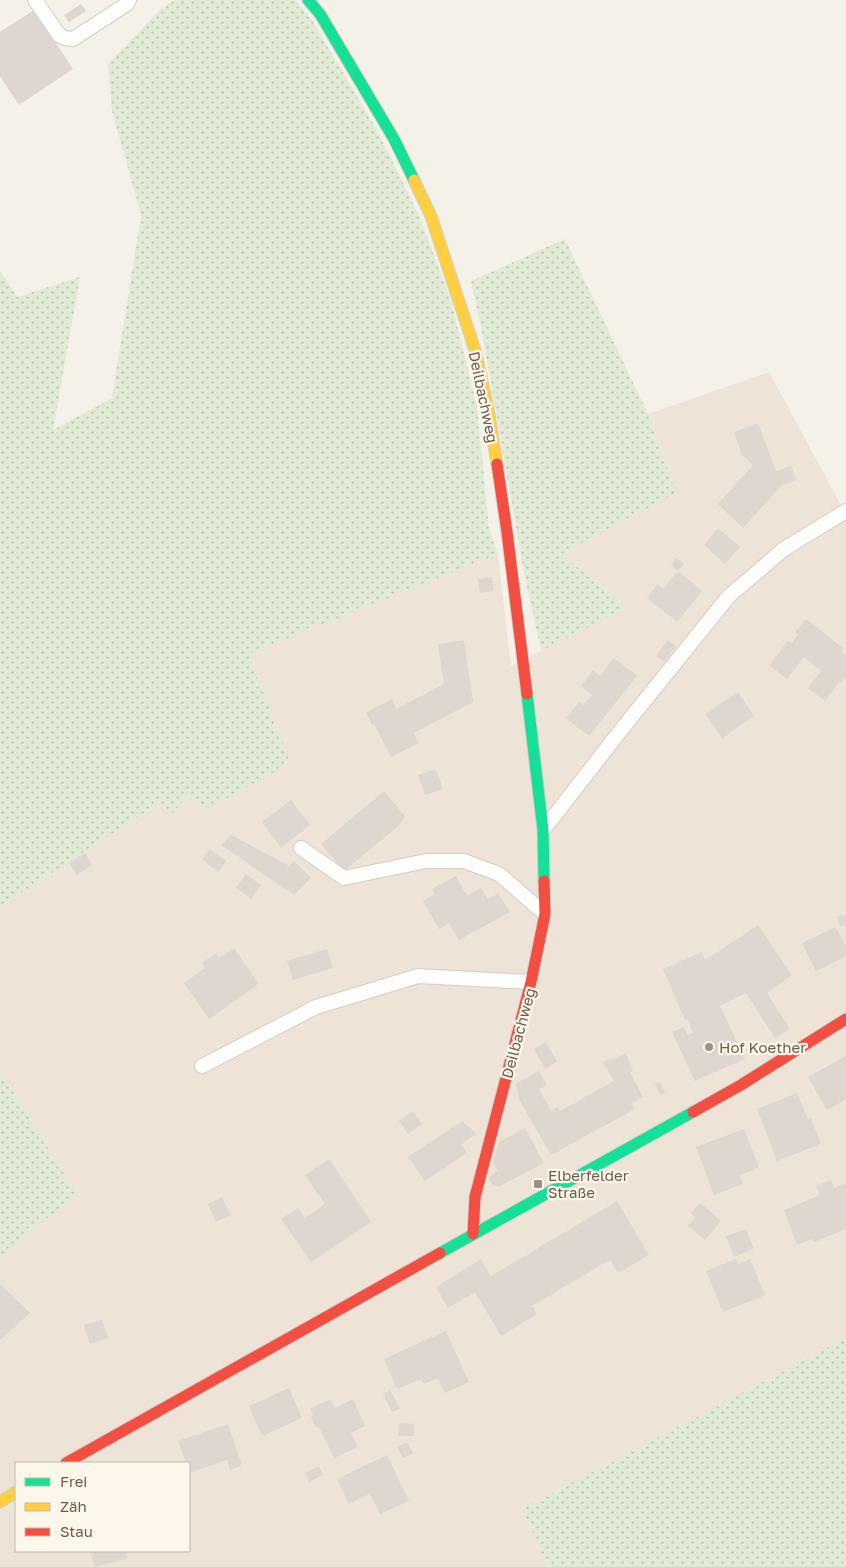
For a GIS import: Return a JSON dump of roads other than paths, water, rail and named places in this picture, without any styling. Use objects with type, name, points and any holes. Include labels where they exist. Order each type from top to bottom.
[{"type":"street","name":"Deilbachweg","points":[[308,0],[320,14],[394,139],[431,216],[475,350],[488,408],[507,532],[543,830],[545,914],[531,982],[475,1197],[473,1234]]},
{"type":"street","points":[[68,1462],[740,1085],[846,1019]]},
{"type":"street","points":[[0,1502],[15,1493]]},
{"type":"lane","points":[[35,0],[59,35],[73,39],[127,4],[130,0]]},
{"type":"lane","points":[[543,830],[729,596],[784,549],[846,511]]},
{"type":"lane","points":[[300,848],[344,878],[426,861],[464,861],[499,874],[545,914]]},
{"type":"lane","points":[[202,1066],[316,1007],[418,976],[531,982]]},
{"type":"place","name":"Hof Koether","points":[[709,1047]]},
{"type":"place","name":"Elberfelder Straße","points":[[538,1184]]}]
